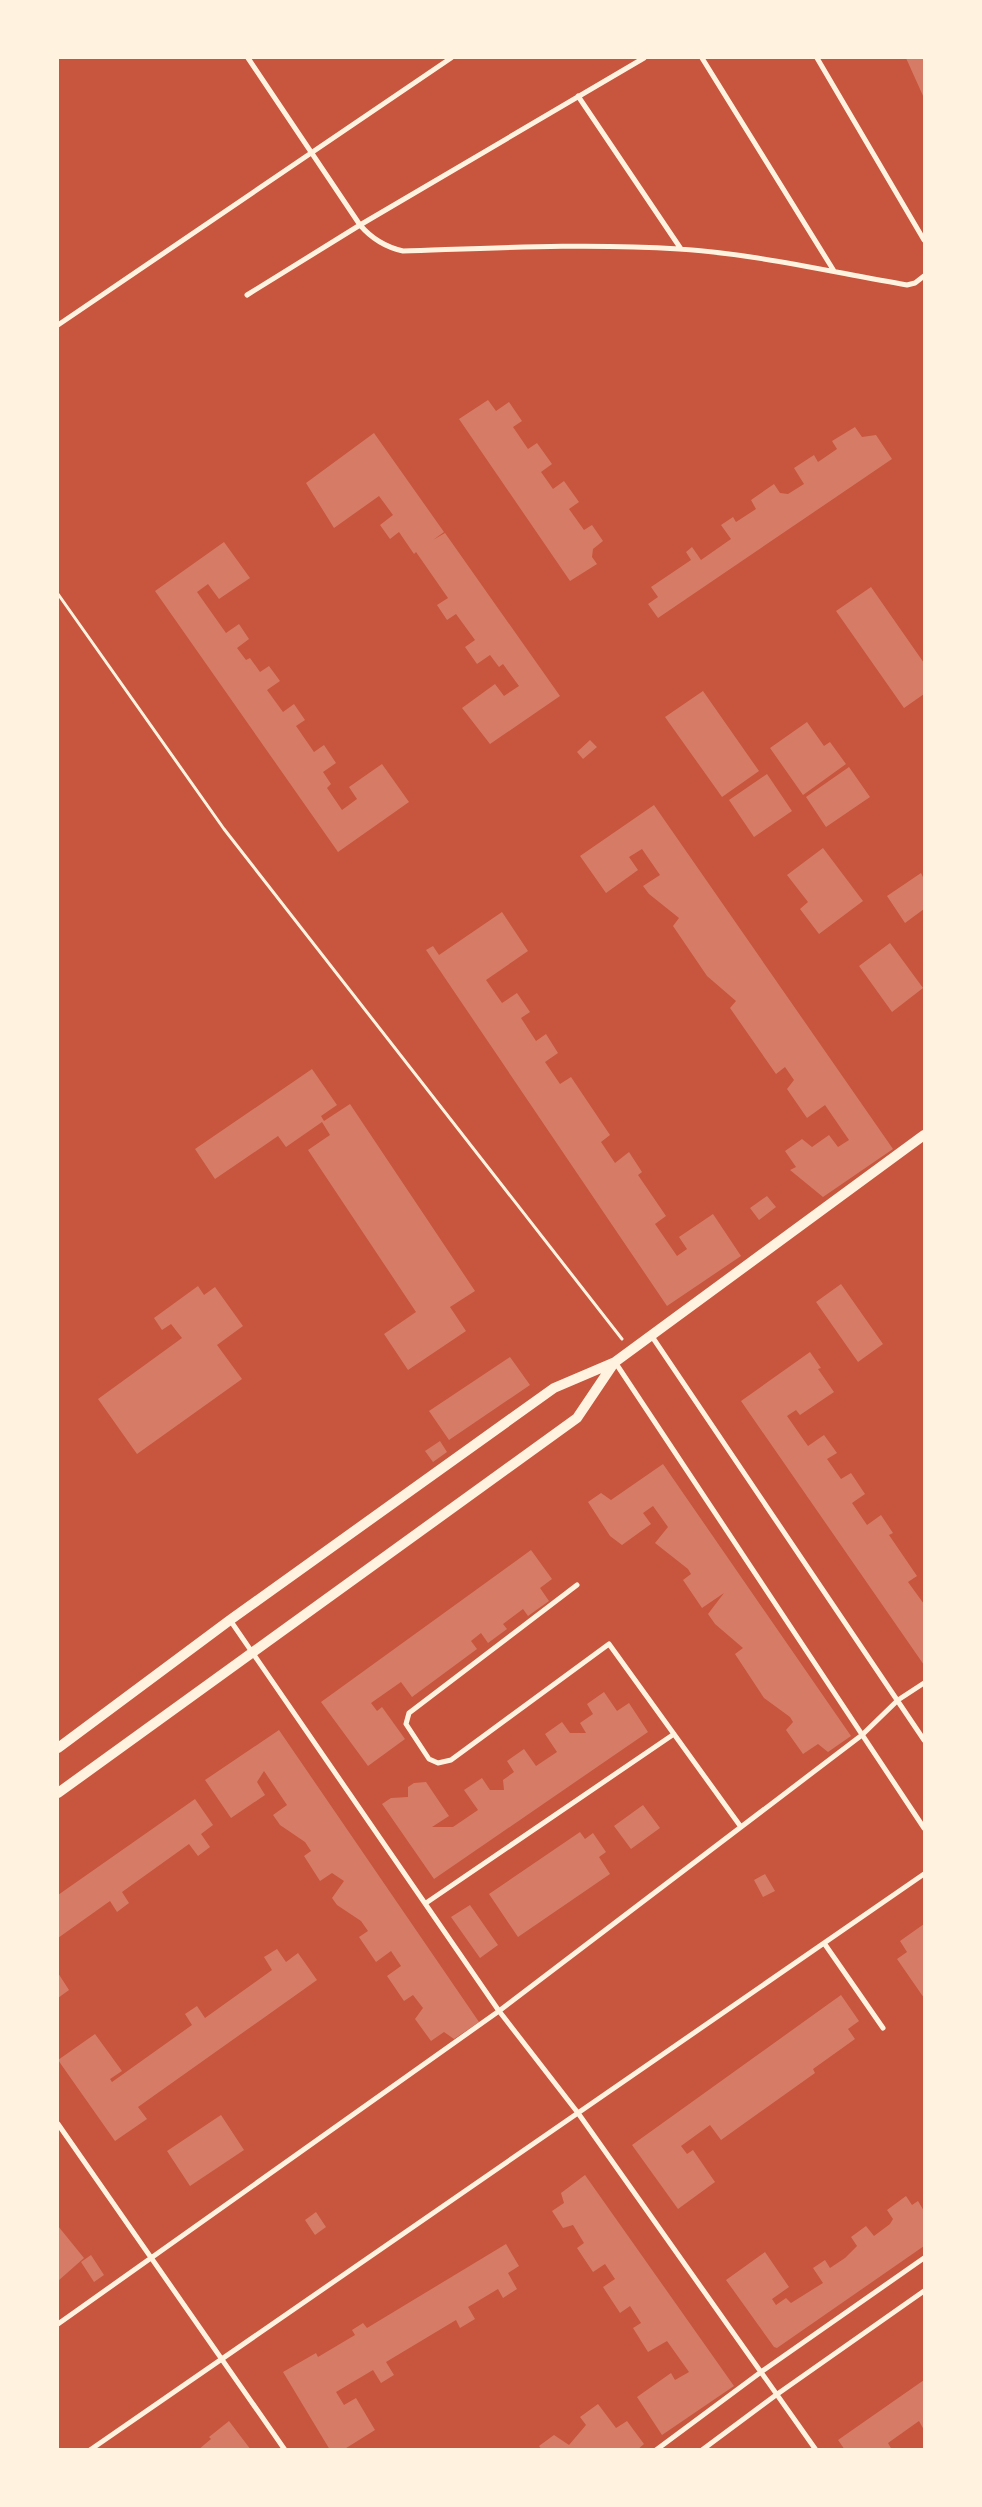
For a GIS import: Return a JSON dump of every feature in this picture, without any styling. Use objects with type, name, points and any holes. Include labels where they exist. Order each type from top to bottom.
[{"type":"main road","points":[[58,1748],[230,1620],[554,1388],[615,1362],[924,1135]]},
{"type":"main road","points":[[58,1793],[577,1418],[615,1362]]},
{"type":"street","points":[[248,58],[313,152],[360,225],[383,245],[403,251],[575,246],[680,249],[772,260],[907,285],[915,283],[924,276]]},
{"type":"street","points":[[58,325],[451,58]]},
{"type":"street","points":[[247,295],[360,225],[644,58]]},
{"type":"street","points":[[702,58],[834,271]]},
{"type":"street","points":[[817,58],[924,240]]},
{"type":"street","points":[[578,96],[680,249]]},
{"type":"street","points":[[651,1335],[924,1740]]},
{"type":"street","points":[[615,1362],[924,1828]]},
{"type":"street","points":[[577,1585],[409,1713],[406,1724],[429,1759],[438,1763],[450,1760],[609,1644],[741,1827]]},
{"type":"street","points":[[230,1620],[499,2011],[578,2113],[816,2450]]},
{"type":"street","points":[[58,2324],[499,2011],[862,1735],[898,1700],[924,1683]]},
{"type":"street","points":[[426,1903],[674,1734]]},
{"type":"street","points":[[90,2450],[221,2357],[924,1874]]},
{"type":"street","points":[[824,1943],[883,2028]]},
{"type":"street","points":[[58,2124],[285,2450]]},
{"type":"street","points":[[656,2450],[761,2372],[924,2258]]},
{"type":"street","points":[[702,2450],[776,2395],[924,2291]]},
{"type":"path","points":[[58,594],[224,829],[630,1350]]},
{"type":"building","points":[[906,58],[924,58],[924,98]]},
{"type":"building","points":[[488,400],[496,411],[509,402],[522,421],[513,427],[528,449],[537,443],[552,464],[541,472],[553,489],[564,481],[579,502],[569,509],[584,530],[592,525],[603,541],[593,549],[592,557],[597,564],[570,581],[459,419]]},
{"type":"building","points":[[855,427],[862,437],[876,435],[892,459],[658,618],[648,604],[658,597],[651,587],[691,560],[686,552],[692,547],[701,560],[731,539],[721,525],[733,517],[736,522],[756,509],[751,500],[774,484],[780,493],[788,494],[804,484],[794,468],[814,455],[818,462],[837,449],[832,441]]},
{"type":"building","points":[[374,433],[444,532],[433,540],[445,533],[560,696],[490,744],[462,708],[495,684],[504,696],[519,686],[503,664],[499,667],[490,655],[477,664],[465,647],[475,640],[456,614],[447,620],[437,605],[448,598],[416,552],[414,554],[399,532],[390,539],[380,525],[393,515],[379,496],[334,528],[306,483]]},
{"type":"building","points":[[224,542],[250,578],[219,599],[208,584],[197,592],[226,633],[239,624],[249,639],[237,648],[246,660],[250,658],[260,672],[269,666],[280,681],[267,690],[283,712],[294,704],[305,720],[296,726],[314,752],[324,745],[336,763],[323,772],[331,784],[327,788],[342,810],[357,799],[349,787],[382,764],[409,802],[338,852],[155,591]]},
{"type":"building","points":[[871,587],[924,663],[924,694],[904,708],[836,611]]},
{"type":"building","points":[[703,691],[759,771],[722,797],[665,717]]},
{"type":"building","points":[[807,722],[824,746],[830,742],[846,764],[803,795],[770,748]]},
{"type":"building","points":[[590,740],[597,747],[583,759],[577,752]]},
{"type":"building","points":[[849,767],[870,797],[826,827],[806,797]]},
{"type":"building","points":[[767,774],[792,811],[754,837],[729,800]]},
{"type":"building","points":[[654,805],[893,1149],[823,1197],[790,1170],[796,1167],[785,1151],[802,1139],[812,1147],[829,1135],[838,1147],[849,1140],[825,1105],[807,1118],[787,1089],[794,1080],[785,1067],[776,1074],[730,1008],[736,1001],[707,976],[673,926],[679,918],[649,894],[643,886],[660,875],[642,849],[629,857],[638,870],[606,893],[580,856]]},
{"type":"building","points":[[823,848],[863,901],[819,934],[800,909],[808,902],[787,875]]},
{"type":"building","points":[[921,873],[924,879],[924,909],[905,923],[887,896]]},
{"type":"building","points":[[502,912],[528,951],[486,980],[502,1003],[517,993],[530,1012],[521,1018],[536,1041],[546,1034],[558,1053],[545,1062],[560,1084],[571,1077],[610,1135],[601,1142],[615,1163],[629,1152],[642,1172],[638,1175],[666,1216],[655,1224],[677,1256],[687,1249],[679,1237],[713,1214],[741,1256],[667,1306],[426,950],[433,946],[439,955]]},
{"type":"building","points":[[890,943],[923,988],[892,1012],[859,966]]},
{"type":"building","points":[[312,1069],[337,1105],[321,1116],[324,1121],[350,1104],[475,1291],[450,1307],[466,1331],[408,1370],[384,1334],[416,1312],[308,1150],[330,1135],[322,1122],[286,1147],[278,1136],[215,1179],[195,1149]]},
{"type":"building","points":[[767,1196],[776,1207],[759,1220],[750,1208]]},
{"type":"building","points":[[841,1284],[883,1344],[858,1362],[816,1302]]},
{"type":"building","points":[[198,1286],[204,1295],[215,1287],[243,1326],[217,1345],[242,1379],[137,1454],[98,1399],[182,1338],[171,1324],[162,1330],[154,1318]]},
{"type":"building","points":[[810,1352],[821,1368],[818,1369],[834,1392],[800,1415],[796,1410],[787,1416],[808,1446],[824,1435],[837,1453],[827,1459],[841,1479],[851,1473],[865,1494],[852,1503],[867,1525],[881,1515],[893,1533],[889,1535],[917,1576],[908,1582],[924,1604],[924,1665],[741,1401]]},
{"type":"building","points":[[510,1357],[530,1385],[449,1440],[429,1411]]},
{"type":"building","points":[[440,1441],[447,1452],[433,1462],[425,1451]]},
{"type":"building","points":[[663,1464],[851,1736],[828,1752],[818,1744],[803,1754],[786,1730],[793,1722],[790,1717],[764,1698],[735,1654],[743,1648],[715,1624],[708,1614],[724,1593],[702,1608],[683,1580],[691,1574],[688,1569],[655,1543],[668,1527],[653,1506],[643,1513],[651,1524],[622,1545],[610,1536],[588,1502],[601,1493],[611,1500]]},
{"type":"building","points":[[531,1550],[552,1579],[540,1588],[549,1601],[528,1616],[523,1609],[503,1624],[507,1629],[488,1643],[481,1633],[471,1641],[477,1649],[412,1697],[401,1682],[371,1703],[377,1711],[382,1707],[405,1739],[368,1766],[321,1702]]},
{"type":"building","points":[[604,1692],[617,1711],[629,1703],[648,1732],[434,1879],[382,1804],[391,1798],[408,1797],[408,1787],[414,1783],[426,1782],[449,1816],[432,1827],[453,1827],[478,1810],[464,1790],[482,1778],[490,1790],[504,1790],[503,1780],[514,1772],[507,1761],[524,1749],[536,1766],[557,1752],[545,1734],[562,1722],[570,1733],[586,1733],[580,1723],[593,1714],[587,1704]]},
{"type":"building","points":[[279,1730],[479,2022],[454,2039],[444,2032],[431,2041],[415,2019],[423,2008],[413,1995],[404,2001],[387,1976],[401,1966],[391,1951],[376,1962],[359,1937],[368,1931],[361,1921],[337,1905],[332,1898],[344,1881],[332,1873],[320,1881],[304,1856],[311,1851],[305,1842],[280,1825],[273,1815],[287,1805],[264,1771],[257,1782],[265,1795],[231,1818],[205,1780]]},
{"type":"building","points":[[195,1799],[213,1825],[201,1834],[210,1847],[198,1856],[189,1844],[122,1892],[129,1903],[117,1912],[110,1901],[58,1938],[58,1895]]},
{"type":"building","points":[[643,1805],[660,1828],[631,1849],[614,1826]]},
{"type":"building","points":[[580,1832],[585,1839],[593,1833],[606,1852],[599,1857],[610,1874],[518,1937],[489,1894]]},
{"type":"building","points":[[765,1874],[775,1891],[763,1897],[754,1880]]},
{"type":"building","points":[[470,1905],[498,1945],[480,1958],[451,1917]]},
{"type":"building","points":[[924,1924],[924,1998],[897,1959],[907,1952],[900,1941]]},
{"type":"building","points":[[277,1949],[286,1962],[298,1953],[317,1980],[138,2107],[147,2119],[115,2141],[58,2060],[95,2034],[122,2071],[110,2079],[112,2082],[192,2025],[185,2014],[197,2006],[205,2018],[272,1970],[264,1957]]},
{"type":"building","points":[[58,1973],[69,1990],[58,1998]]},
{"type":"building","points":[[841,1995],[859,2021],[848,2029],[855,2039],[813,2069],[815,2073],[721,2140],[710,2125],[681,2146],[687,2154],[693,2150],[715,2182],[678,2209],[632,2145]]},
{"type":"building","points":[[221,2115],[244,2150],[190,2186],[167,2151]]},
{"type":"building","points":[[585,2175],[734,2386],[662,2435],[637,2397],[671,2373],[675,2380],[689,2372],[667,2341],[648,2352],[633,2328],[641,2323],[630,2306],[620,2313],[603,2287],[615,2279],[605,2264],[593,2272],[577,2248],[584,2243],[573,2225],[563,2228],[552,2211],[564,2203],[561,2193]]},
{"type":"building","points":[[906,2196],[912,2205],[918,2201],[924,2211],[924,2246],[777,2348],[774,2347],[726,2280],[765,2252],[789,2287],[772,2299],[776,2305],[786,2298],[791,2303],[823,2283],[813,2268],[825,2260],[830,2268],[845,2258],[857,2246],[851,2237],[866,2226],[874,2236],[890,2224],[893,2219],[887,2210]]},
{"type":"building","points":[[316,2212],[326,2227],[315,2235],[305,2220]]},
{"type":"building","points":[[58,2226],[84,2258],[58,2281]]},
{"type":"building","points":[[506,2244],[519,2266],[508,2273],[517,2289],[503,2298],[498,2289],[468,2307],[475,2319],[460,2328],[456,2320],[386,2362],[394,2375],[381,2383],[373,2370],[336,2392],[344,2405],[356,2398],[375,2430],[343,2450],[330,2450],[283,2372],[316,2353],[318,2357],[355,2335],[352,2330],[363,2323],[367,2328]]},
{"type":"building","points":[[91,2255],[104,2275],[94,2282],[81,2262]]},
{"type":"building","points":[[924,2380],[924,2430],[919,2421],[888,2443],[892,2450],[845,2450],[838,2440]]},
{"type":"building","points":[[598,2404],[616,2428],[627,2421],[644,2444],[637,2450],[542,2450],[539,2446],[554,2435],[569,2445],[586,2425],[580,2417]]},
{"type":"building","points":[[229,2421],[251,2450],[198,2450],[211,2439],[209,2437]]}]
